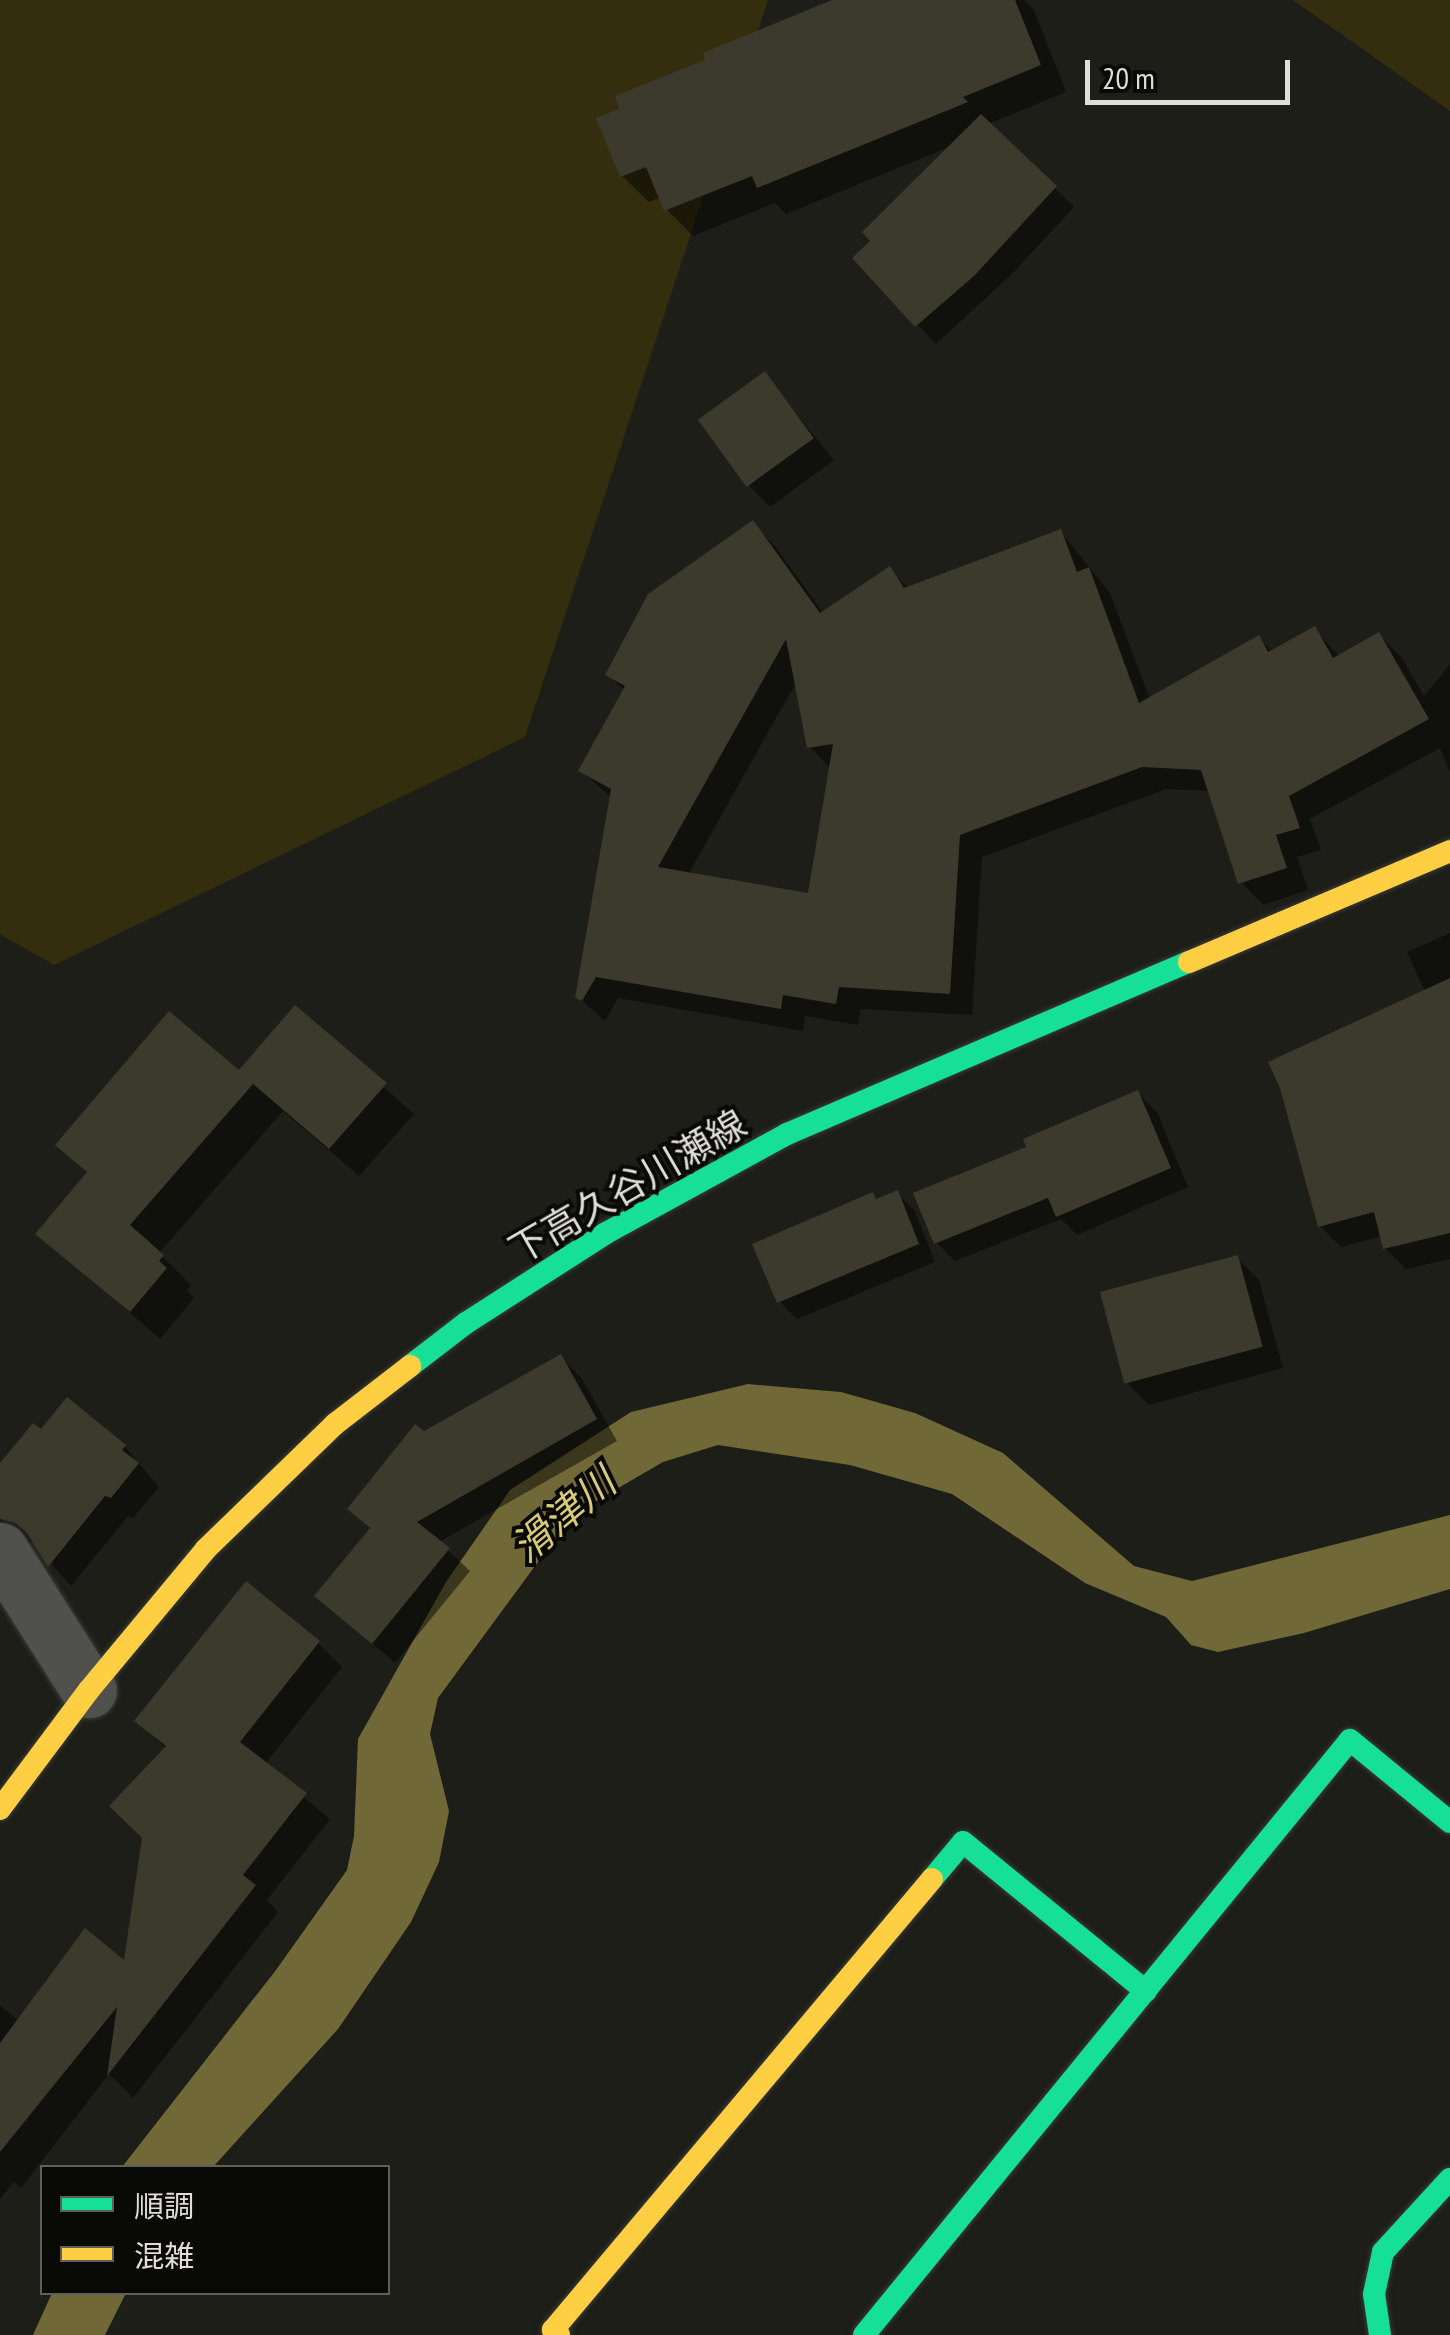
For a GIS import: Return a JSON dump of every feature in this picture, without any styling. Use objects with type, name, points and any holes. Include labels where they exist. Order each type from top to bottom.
[{"type":"street","name":"下高久谷川瀬線","points":[[0,1809],[89,1690],[206,1549],[335,1424],[466,1323],[606,1234],[786,1134],[1450,851]]},
{"type":"street","points":[[0,1550],[89,1690]]},
{"type":"street","points":[[864,2335],[1350,1740],[1450,1822]]},
{"type":"street","points":[[559,2335],[553,2330],[963,1842],[1146,1991]]},
{"type":"street","points":[[1380,2335],[1374,2294],[1382,2252],[1450,2179]]},
{"type":"shaded area","points":[[0,0],[768,0],[525,737],[54,965],[0,934]]},
{"type":"shaded area","points":[[1293,0],[1450,0],[1450,111]]},
{"type":"water","name":"滑津川","points":[[748,1384],[841,1392],[915,1413],[1003,1453],[1134,1566],[1192,1581],[1450,1515],[1450,1589],[1304,1633],[1218,1652],[1191,1645],[1166,1617],[1085,1583],[952,1494],[850,1465],[718,1445],[663,1462],[589,1505],[549,1547],[438,1698],[430,1734],[449,1811],[439,1862],[411,1922],[338,2029],[215,2165],[124,2165],[276,1970],[347,1870],[354,1836],[358,1739],[446,1582],[510,1490],[631,1412]]},
{"type":"water","points":[[51,2295],[125,2295],[105,2335],[33,2335]]},
{"type":"building","points":[[832,0],[1015,0],[1041,65],[963,97],[968,102],[757,188],[752,176],[664,211],[646,167],[620,177],[596,118],[619,109],[615,96],[705,60],[703,53]]},
{"type":"building","points":[[981,114],[1057,186],[974,276],[915,327],[852,258],[870,241],[862,232]]},
{"type":"building","points":[[765,371],[814,438],[747,487],[698,420]]},
{"type":"building","points":[[753,520],[820,613],[890,566],[904,588],[1061,529],[1077,572],[1089,567],[1139,703],[1259,635],[1268,652],[1315,626],[1333,658],[1379,632],[1429,719],[1289,796],[1300,828],[1276,835],[1287,868],[1238,884],[1201,770],[1142,767],[960,835],[950,994],[839,987],[836,1004],[783,995],[781,1009],[596,977],[582,1001],[575,998],[611,789],[578,771],[625,686],[605,675],[648,594]],"holes":[[[786,639],[807,748],[833,744],[808,893],[658,867]]]},
{"type":"building","points":[[1450,978],[1450,1233],[1383,1249],[1374,1212],[1318,1227],[1280,1088],[1268,1062]]},
{"type":"building","points":[[295,1005],[387,1083],[329,1149],[253,1084],[130,1225],[164,1255],[159,1261],[167,1268],[130,1312],[35,1234],[87,1172],[55,1145],[169,1011],[239,1070]]},
{"type":"building","points":[[1138,1090],[1171,1168],[1056,1217],[1048,1198],[934,1244],[913,1193],[1026,1147],[1023,1139]]},
{"type":"building","points":[[898,1190],[919,1244],[777,1303],[752,1244],[873,1192],[876,1199]]},
{"type":"building","points":[[1238,1255],[1263,1347],[1124,1384],[1100,1292]]},
{"type":"building","points":[[561,1354],[597,1419],[417,1522],[450,1548],[372,1644],[314,1596],[370,1528],[347,1509],[415,1424],[424,1431]]},
{"type":"building","points":[[67,1397],[126,1445],[122,1450],[139,1463],[111,1498],[105,1496],[48,1567],[26,1532],[15,1523],[0,1519],[0,1463],[33,1423],[41,1429]]},
{"type":"building","points":[[246,1581],[320,1641],[240,1742],[307,1793],[243,1875],[256,1885],[107,2076],[117,2007],[0,2152],[0,2043],[85,1928],[124,1960],[142,1838],[109,1806],[166,1746],[134,1721]]},
{"type":"traffic: fast","points":[[410,1366],[466,1323],[606,1233],[787,1134],[1189,962]]},
{"type":"traffic: fast","points":[[864,2335],[1350,1740],[1450,1822]]},
{"type":"traffic: fast","points":[[932,1879],[963,1842],[1146,1991]]},
{"type":"traffic: fast","points":[[1380,2335],[1374,2294],[1383,2252],[1450,2179]]},
{"type":"traffic: slow","points":[[1189,962],[1450,851]]},
{"type":"traffic: slow","points":[[0,1809],[89,1690],[206,1549],[335,1424],[410,1366]]},
{"type":"traffic: slow","points":[[559,2335],[553,2330],[932,1879]]}]
